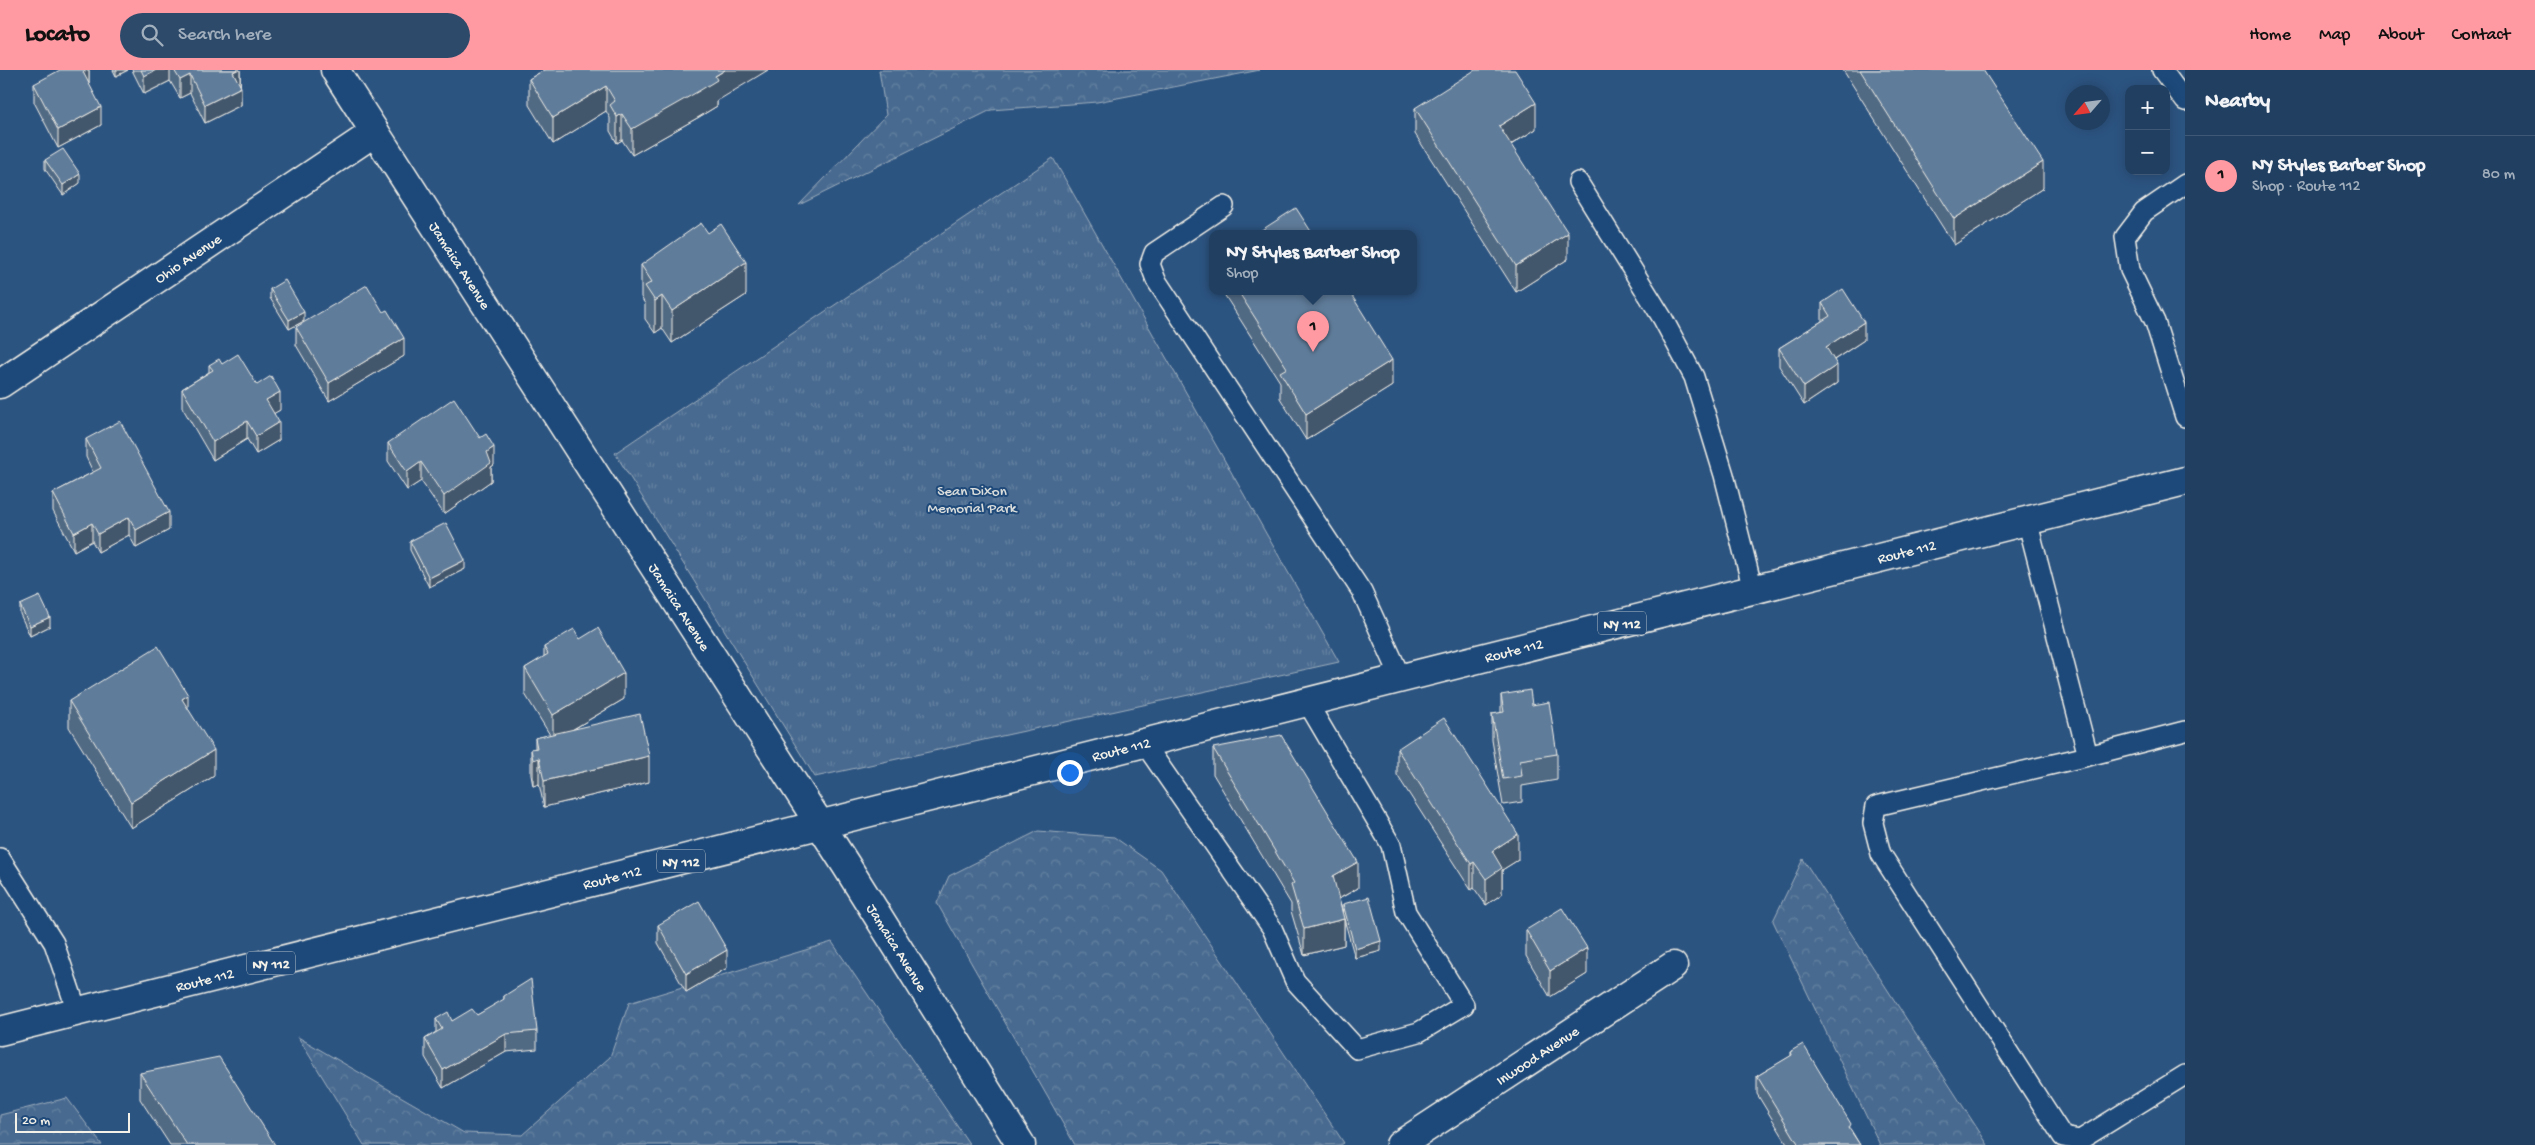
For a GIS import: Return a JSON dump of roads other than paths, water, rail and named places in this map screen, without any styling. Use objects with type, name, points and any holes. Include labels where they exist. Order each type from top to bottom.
[{"type":"main road","name":"Jamaica Avenue","points":[[335,70],[1021,1145]]},
{"type":"main road","name":"Ohio Avenue","points":[[0,384],[375,132]]},
{"type":"main road","name":"Route 112","points":[[0,1031],[2027,520],[2185,482]]},
{"type":"main road","name":"Inwood Avenue","points":[[1400,1145],[1673,966]]},
{"type":"lane","points":[[2162,70],[2185,102]]},
{"type":"lane","points":[[1578,182],[1663,319],[1694,376],[1724,475],[1753,590]]},
{"type":"lane","points":[[2185,184],[2144,212],[2125,237],[2130,270],[2155,322],[2185,418]]},
{"type":"lane","points":[[1224,206],[1154,253],[1150,264],[1156,280],[1362,592],[1401,678]]},
{"type":"lane","points":[[2027,520],[2088,756]]},
{"type":"lane","points":[[1144,744],[1272,928],[1295,981],[1357,1050],[1419,1032],[1464,1005],[1406,912],[1390,845],[1308,702]]},
{"type":"lane","points":[[2185,730],[2088,756],[1876,806],[1873,823],[1881,854],[2064,1137],[2080,1140],[2185,1075]]},
{"type":"lane","points":[[0,858],[54,943],[78,1011]]},
{"type":"place","name":"NY Styles Barber Shop","points":[[1313,352]]},
{"type":"park label","name":"Sean Dixon Memorial Park","points":[[972,498]]}]
